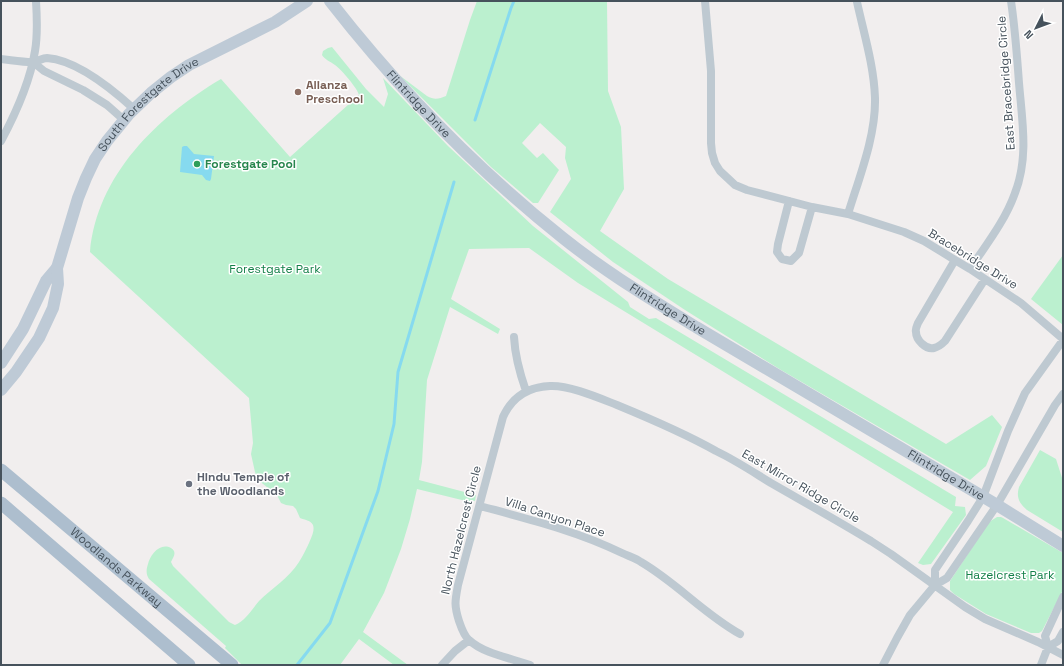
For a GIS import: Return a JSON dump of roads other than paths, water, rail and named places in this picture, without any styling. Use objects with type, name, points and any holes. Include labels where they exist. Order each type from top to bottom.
[{"type":"main road","name":"Woodlands Parkway","points":[[1,470],[232,665]]},
{"type":"main road","points":[[1,503],[189,665]]},
{"type":"street","points":[[1,141],[19,106],[33,62],[36,41],[36,1]]},
{"type":"street","name":"South Forestgate Drive","points":[[1,390],[16,372],[39,338],[53,308],[58,284],[57,268],[78,198],[95,159],[107,141],[134,109],[171,76],[189,65],[275,22],[307,1]]},
{"type":"street","name":"Flintridge Drive","points":[[330,1],[400,86],[462,150],[563,238],[596,263],[689,323],[997,505],[1063,546]]},
{"type":"street","points":[[704,1],[711,71],[711,143],[715,162],[720,171],[735,185],[747,190],[789,201],[777,252],[782,259],[791,261],[799,254],[812,207]]},
{"type":"street","name":"East Bracebridge Circle","points":[[970,269],[1003,219],[1012,202],[1020,179],[1024,135],[1011,1]]},
{"type":"street","points":[[848,214],[869,144],[875,98],[873,76],[857,2]]},
{"type":"street","points":[[1,59],[33,62],[45,58],[64,62],[100,81],[119,95],[134,109]]},
{"type":"street","points":[[33,62],[44,71],[83,90],[106,105],[124,120]]},
{"type":"street","name":"Bracebridge Drive","points":[[789,201],[848,214],[904,232],[924,241],[1021,303],[1063,340]]},
{"type":"street","points":[[955,260],[918,323],[916,329],[918,339],[927,347],[932,349],[936,348],[945,341],[984,279]]},
{"type":"street","name":"South Forestgate Drive","points":[[1,363],[23,329],[46,281],[57,268]]},
{"type":"street","points":[[514,337],[518,367],[526,391]]},
{"type":"street","points":[[934,585],[935,570],[968,522],[983,497],[1008,431],[1025,393],[1063,340]]},
{"type":"street","name":"East Mirror Ridge Circle","points":[[526,391],[549,386],[567,388],[603,400],[678,431],[722,454],[871,541],[965,607],[985,619],[1063,655]]},
{"type":"street","name":"North Hazelcrest Circle","points":[[469,640],[461,628],[455,608],[455,598],[503,417],[507,408],[513,401],[526,391]]},
{"type":"street","points":[[883,665],[896,638],[910,615],[934,585],[947,578],[997,505],[1055,405],[1063,394]]},
{"type":"street","name":"Villa Canyon Place","points":[[480,506],[543,523],[590,538],[641,562],[669,581],[713,617],[740,634]]},
{"type":"street","points":[[1041,665],[1048,647],[1045,636],[1063,597]]},
{"type":"street","points":[[1048,647],[1058,641],[1063,632]]},
{"type":"street","points":[[442,665],[455,651],[469,640],[482,648],[530,665]]},
{"type":"water","name":"Forestgate Pool","points":[[187,146],[194,154],[214,156],[210,181],[206,180],[202,175],[180,172],[182,147]]},
{"type":"waterway","points":[[475,120],[514,1]]},
{"type":"waterway","points":[[297,665],[330,623],[378,491],[394,424],[398,372],[454,182]]},
{"type":"place","name":"Alianza Preschool","points":[[298,92]]},
{"type":"place","name":"Forestgate Pool","points":[[197,164]]},
{"type":"place","name":"Hindu Temple of the Woodlands","points":[[189,484]]},
{"type":"park label","name":"Forestgate Park","points":[[275,269]]},
{"type":"park label","name":"Hazelcrest Park","points":[[1010,575]]}]
